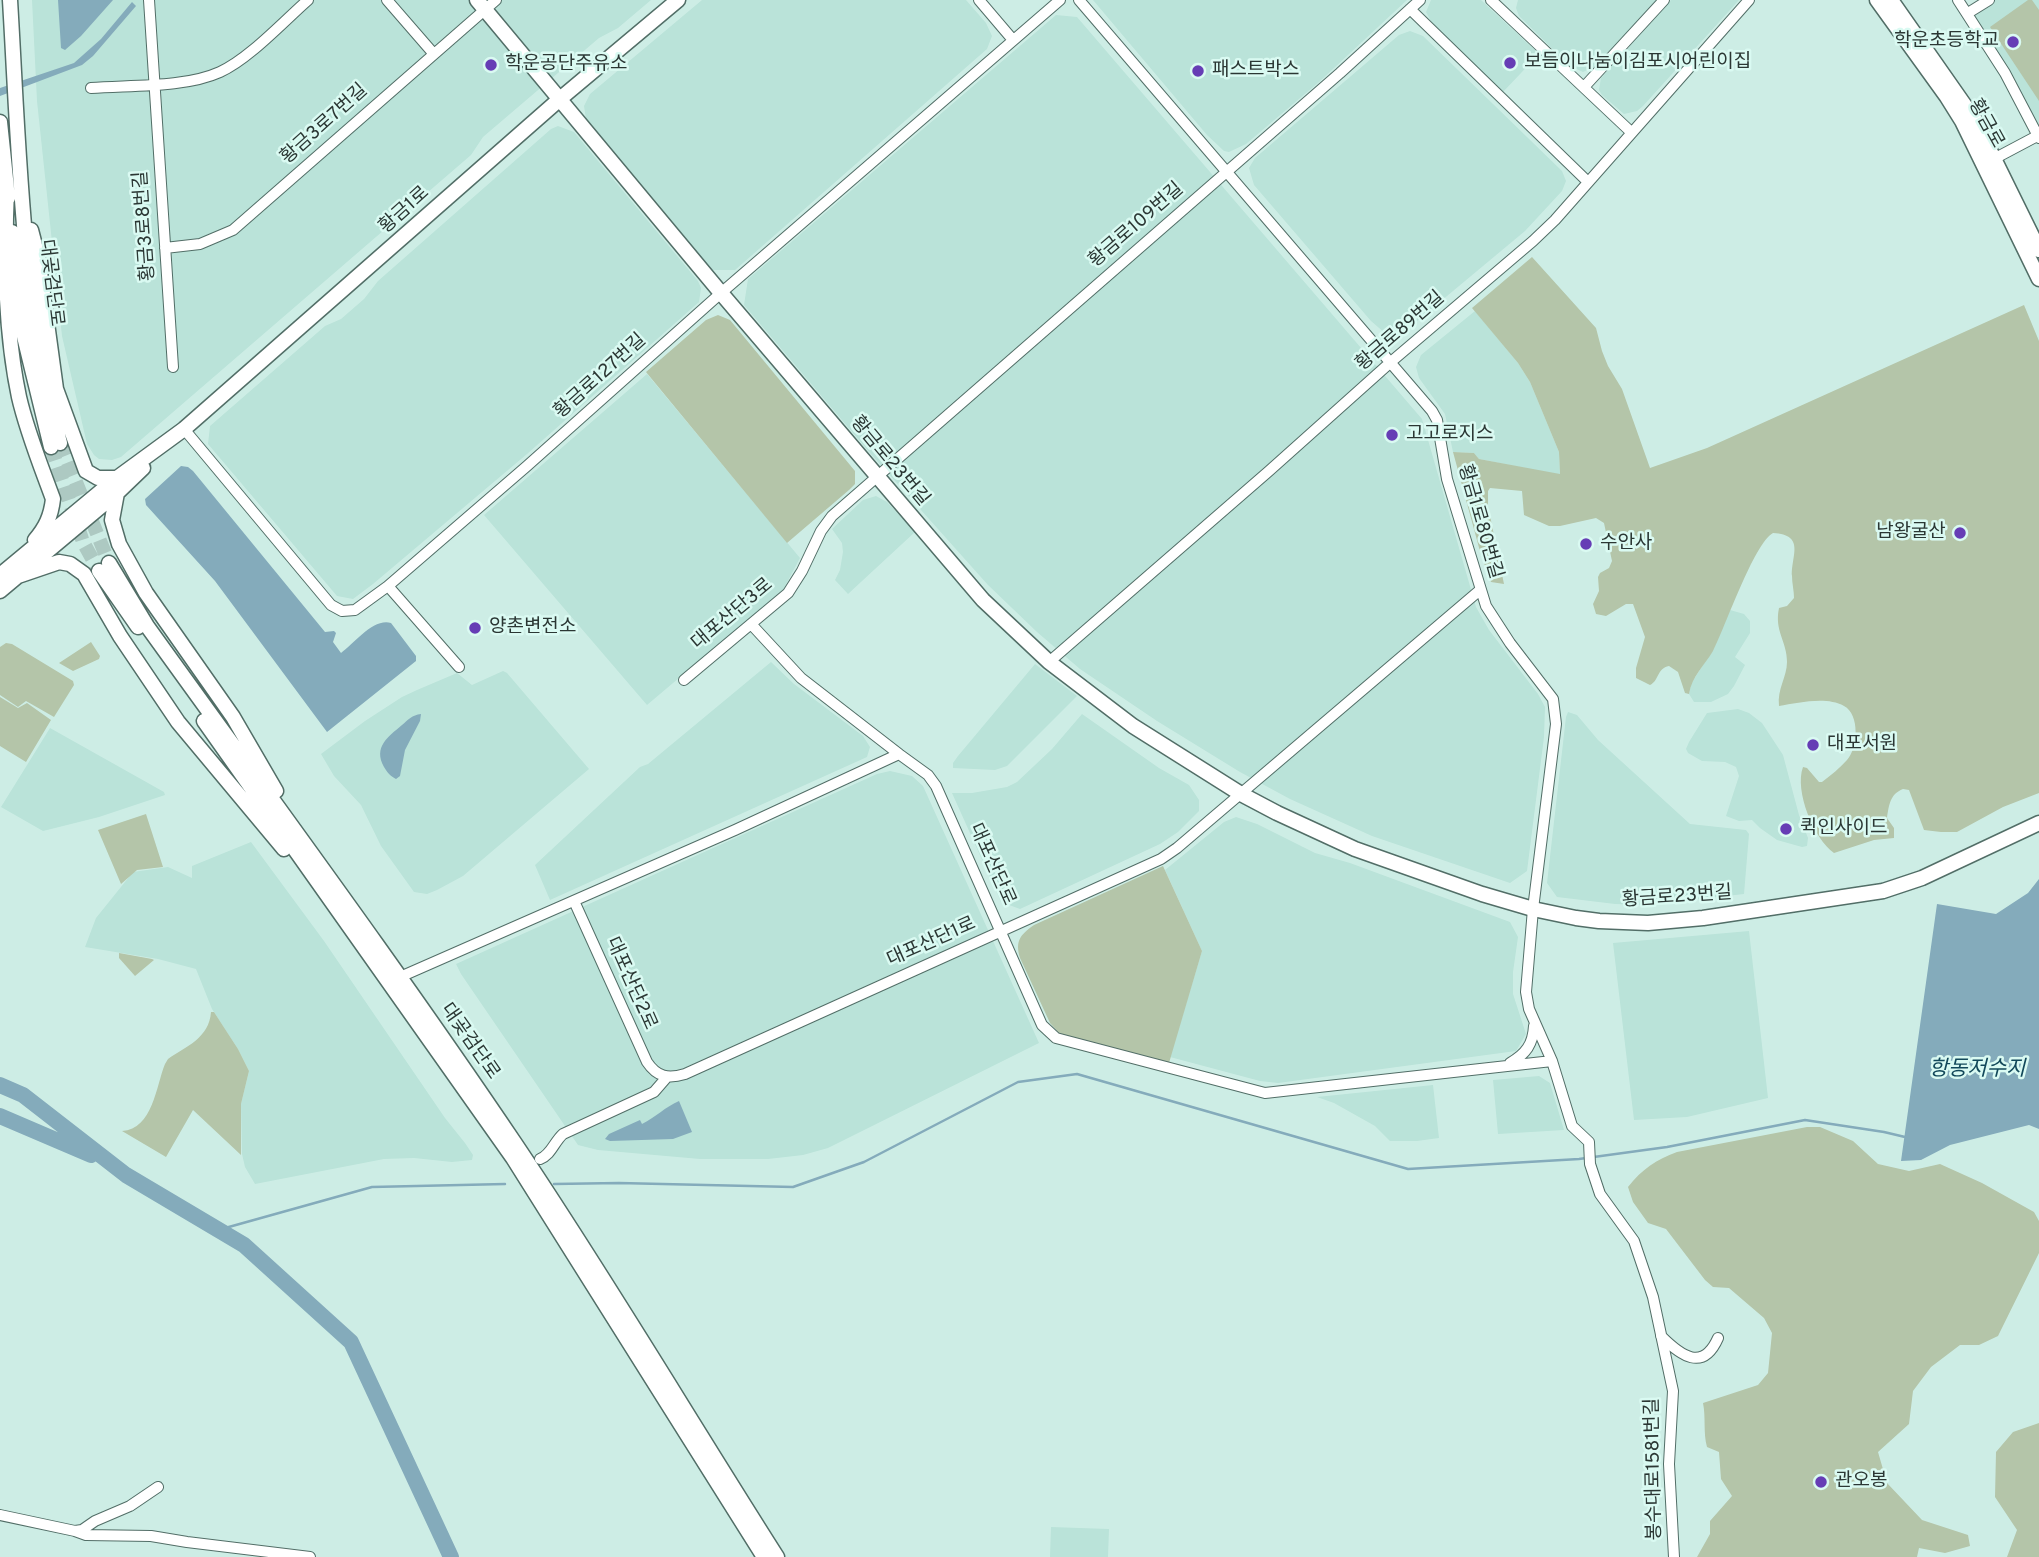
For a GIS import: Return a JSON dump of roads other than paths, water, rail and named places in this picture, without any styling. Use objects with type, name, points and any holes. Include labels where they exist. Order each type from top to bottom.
[{"type":"main road","name":"대곶검단로","points":[[10,0],[14,63],[13,184],[23,332],[55,445]]},
{"type":"main road","name":"황금1로","points":[[15,570],[184,429],[561,98],[678,0]]},
{"type":"main road","name":"황금로","points":[[1877,0],[1990,161],[2039,250]]},
{"type":"main road","name":"황금로","points":[[1891,0],[1975,120],[2039,279]]},
{"type":"main road","name":"황금로23번길","points":[[486,3],[721,293],[983,600],[1049,662],[1133,726],[1241,794],[1355,849],[1482,894],[1533,909],[1599,921],[1648,923],[1703,918],[1883,891],[1922,878],[2039,823]]},
{"type":"main road","name":"대곶검단로","points":[[0,122],[13,184]]},
{"type":"main road","points":[[13,184],[38,257],[56,389],[86,471],[117,486],[112,520],[119,544],[146,593],[233,717],[319,865]]},
{"type":"main road","points":[[0,591],[44,528],[51,514],[52,499],[19,397],[13,357],[4,254],[13,184]]},
{"type":"main road","points":[[0,575],[59,562],[70,564],[84,575],[120,636],[178,722],[362,945]]},
{"type":"main road","name":"대곶검단로","points":[[764,1557],[513,1158],[362,945],[104,567],[400,977],[577,1237],[777,1557]]},
{"type":"street","name":"황금3로8번길","points":[[149,0],[173,367]]},
{"type":"street","points":[[91,88],[200,79],[222,71],[309,0]]},
{"type":"street","points":[[387,0],[433,53]]},
{"type":"street","points":[[979,0],[1013,40]]},
{"type":"street","name":"황금로127번길","points":[[184,429],[336,609],[349,612],[355,610],[388,586],[527,466],[721,293],[1060,0]]},
{"type":"street","name":"황금1로80번길","points":[[1079,0],[1392,361],[1437,420],[1447,479],[1479,590],[1495,623],[1553,699],[1556,713],[1526,992],[1535,1022],[1552,1061],[1572,1126],[1590,1146]]},
{"type":"street","name":"황금로109번길","points":[[878,477],[1420,0]]},
{"type":"street","points":[[1491,0],[1630,132]]},
{"type":"street","points":[[1501,9],[1509,0]]},
{"type":"street","points":[[1584,87],[1664,0]]},
{"type":"street","name":"황금로89번길","points":[[1049,662],[1392,361],[1533,242],[1749,0]]},
{"type":"street","points":[[1958,0],[2006,73],[2039,136],[1990,161]]},
{"type":"street","points":[[1968,13],[1989,0]]},
{"type":"street","name":"황금3로7번길","points":[[165,248],[200,244],[233,230],[486,3]]},
{"type":"street","points":[[1410,9],[1588,181]]},
{"type":"street","name":"대포산단3로","points":[[684,680],[788,593],[826,523],[878,477]]},
{"type":"street","points":[[388,586],[459,667]]},
{"type":"street","points":[[1241,794],[1479,590]]},
{"type":"street","name":"대포산단로","points":[[751,624],[807,683],[932,779],[1042,1025],[1051,1035],[1068,1042],[1265,1093],[1552,1061]]},
{"type":"street","points":[[400,977],[899,754]]},
{"type":"street","name":"대포산단1로","points":[[664,1076],[694,1070],[1161,859],[1241,794]]},
{"type":"street","name":"대포산단2로","points":[[574,901],[641,1052],[651,1068],[664,1076]]},
{"type":"street","points":[[1507,1066],[1530,1047],[1535,1022]]},
{"type":"street","points":[[540,1159],[548,1154],[554,1142],[563,1134],[654,1092],[664,1076]]},
{"type":"street","name":"봉수대로1581번길","points":[[1590,1146],[1590,1164],[1600,1194],[1634,1241],[1653,1297],[1673,1391],[1669,1464],[1674,1557]]},
{"type":"street","points":[[1661,1335],[1682,1354],[1696,1358],[1712,1351],[1718,1338]]},
{"type":"street","points":[[75,1531],[130,1506],[158,1487]]},
{"type":"street","points":[[0,1515],[86,1535],[151,1536],[310,1557]]},
{"type":"water","points":[[58,0],[113,0],[65,50],[61,48]]},
{"type":"water","points":[[132,2],[136,6],[82,65],[0,96],[0,88],[74,63],[101,39]]},
{"type":"water","points":[[181,466],[193,471],[325,632],[336,633],[333,642],[341,653],[364,632],[384,622],[391,623],[416,656],[416,661],[327,732],[215,581],[146,505],[145,499]]},
{"type":"water","points":[[421,714],[405,750],[400,776],[396,779],[384,767],[381,748],[387,738],[406,721]]},
{"type":"water","name":"항동저수지","points":[[2039,879],[2039,1129],[2029,1125],[1950,1145],[1921,1160],[1901,1161],[1937,904],[1996,914],[2028,893]]},
{"type":"water","points":[[679,1101],[692,1132],[673,1139],[605,1139],[609,1134],[640,1120],[642,1124]]},
{"type":"waterway","points":[[554,1184],[793,1187],[864,1162],[1018,1082],[1077,1074],[1408,1169],[1579,1159],[1667,1147],[1805,1120],[1905,1137]]},
{"type":"waterway","points":[[0,1085],[23,1095],[126,1175],[244,1245],[351,1342],[451,1557]]},
{"type":"waterway","points":[[0,1116],[91,1155]]},
{"type":"waterway","points":[[218,1230],[372,1187],[505,1184]]},
{"type":"tunnel","points":[[60,443],[109,563]]},
{"type":"tunnel","points":[[51,447],[83,542],[99,571]]},
{"type":"place","name":"학운초등학교","points":[[2013,42]]},
{"type":"place","name":"보듬이나눔이김포시어린이집","points":[[1510,63]]},
{"type":"place","name":"학운공단주유소","points":[[491,65]]},
{"type":"place","name":"패스트박스","points":[[1198,71]]},
{"type":"place","name":"고고로지스","points":[[1392,435]]},
{"type":"place","name":"남왕굴산","points":[[1960,533]]},
{"type":"place","name":"수안사","points":[[1586,544]]},
{"type":"place","name":"양촌변전소","points":[[475,628]]},
{"type":"place","name":"대포서원","points":[[1813,745]]},
{"type":"place","name":"퀵인사이드","points":[[1786,829]]},
{"type":"place","name":"관오봉","points":[[1821,1482]]}]
